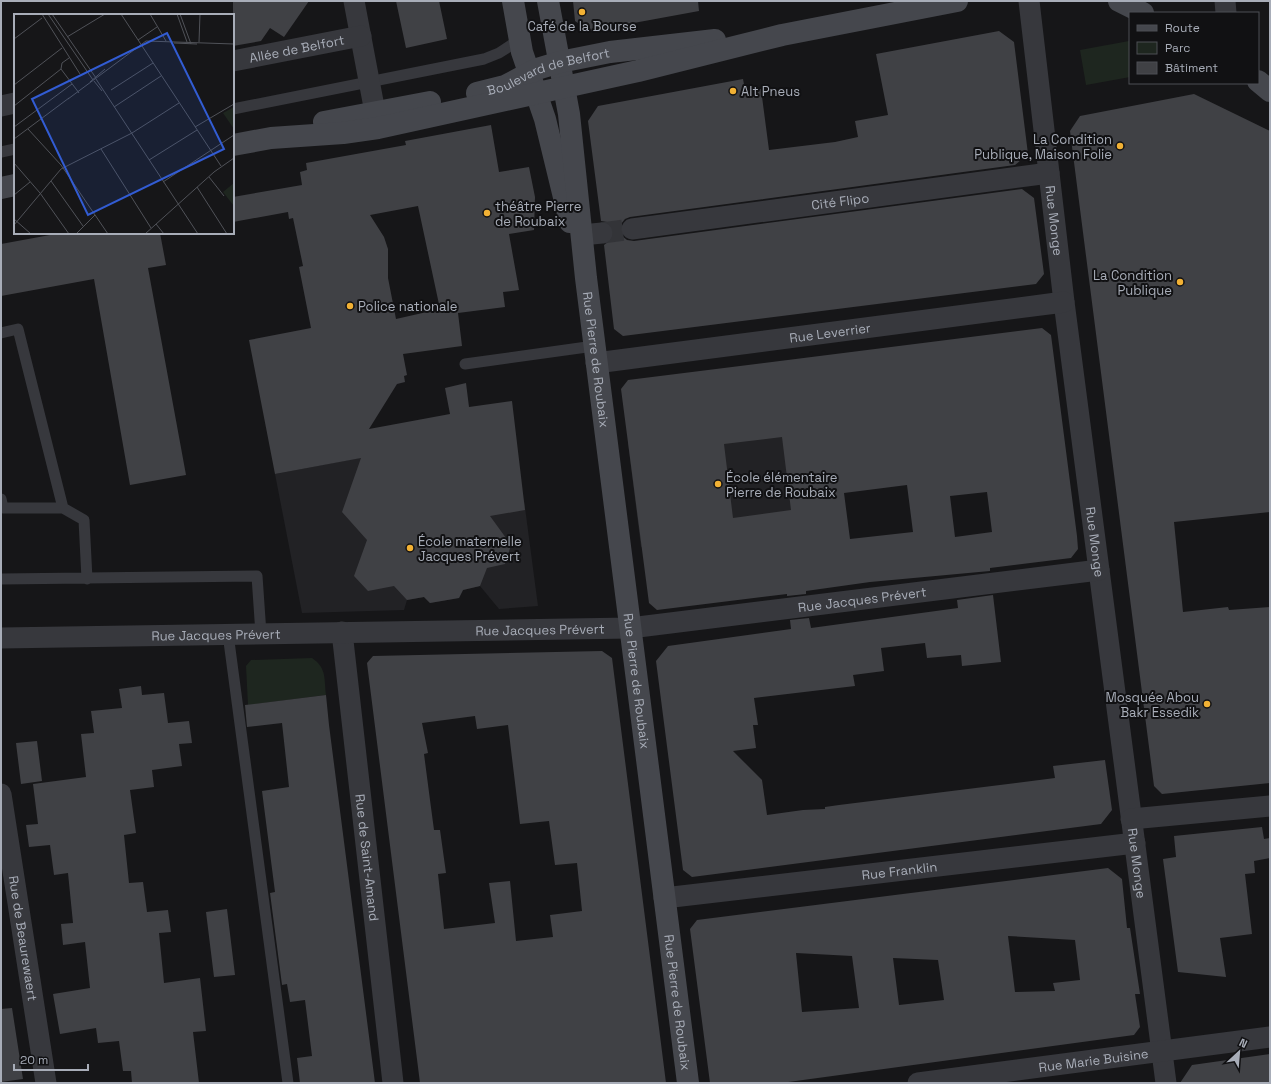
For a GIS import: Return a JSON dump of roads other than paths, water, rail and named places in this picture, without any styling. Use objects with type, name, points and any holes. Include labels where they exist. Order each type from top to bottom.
[{"type":"main road","name":"Rue Pierre de Roubaix","points":[[513,1],[520,40],[546,124],[566,209],[586,278],[688,1083]]},
{"type":"main road","name":"Rue Pierre de Roubaix","points":[[548,1],[592,234],[586,278]]},
{"type":"main road","name":"Boulevard de Belfort","points":[[234,145],[272,138],[317,124],[377,121],[496,88],[534,83],[565,87],[782,35],[957,1]]},
{"type":"main road","points":[[1119,1],[1141,12]]},
{"type":"main road","name":"Boulevard de Belfort","points":[[534,83],[560,62],[610,52],[782,35]]},
{"type":"main road","points":[[1259,70],[1270,75]]},
{"type":"main road","points":[[1259,82],[1270,91]]},
{"type":"main road","points":[[1,188],[14,185]]},
{"type":"street","points":[[354,1],[377,121]]},
{"type":"street","name":"Rue Monge","points":[[1029,1],[1064,302],[1166,1083]]},
{"type":"street","points":[[1225,1],[1226,12]]},
{"type":"street","name":"Allée de Belfort","points":[[234,61],[361,36]]},
{"type":"street","points":[[1,106],[14,103]]},
{"type":"street","name":"Cité Flipo","points":[[632,228],[1049,173]]},
{"type":"street","name":"Rue Leverrier","points":[[595,354],[1064,302]]},
{"type":"street","name":"Rue Jacques Prévert","points":[[1,638],[630,628],[1099,570]]},
{"type":"street","name":"Rue de Saint-Amand","points":[[342,632],[393,1083]]},
{"type":"street","name":"Rue de Beaurewaert","points":[[1,794],[46,1083]]},
{"type":"street","points":[[1131,819],[1270,806]]},
{"type":"street","name":"Rue Franklin","points":[[664,898],[1134,843]]},
{"type":"street","name":"Rue Marie Buisine","points":[[927,1082],[1270,1037]]},
{"type":"lane","points":[[234,109],[484,59],[499,53],[520,40]]},
{"type":"lane","points":[[1,152],[14,149]]},
{"type":"lane","points":[[1,333],[18,329],[63,508]]},
{"type":"lane","points":[[465,364],[595,354]]},
{"type":"lane","points":[[1,499],[3,508],[63,508],[84,520],[87,579]]},
{"type":"lane","points":[[1,579],[257,576],[261,634]]},
{"type":"lane","points":[[228,634],[288,1083]]},
{"type":"tunnel","points":[[602,233],[632,229]]},
{"type":"place","name":"Café de la Bourse","points":[[582,12]]},
{"type":"place","name":"Alt Pneus","points":[[733,91]]},
{"type":"place","name":"La Condition Publique, Maison Folie","points":[[1120,146]]},
{"type":"place","name":"théâtre Pierre de Roubaix","points":[[487,213]]},
{"type":"place","name":"La Condition Publique","points":[[1180,282]]},
{"type":"place","name":"Police nationale","points":[[350,306]]},
{"type":"place","name":"École élémentaire Pierre de Roubaix","points":[[718,484]]},
{"type":"place","name":"École maternelle Jacques Prévert","points":[[410,548]]},
{"type":"place","name":"Mosquée Abou Bakr Essedik","points":[[1207,704]]}]
